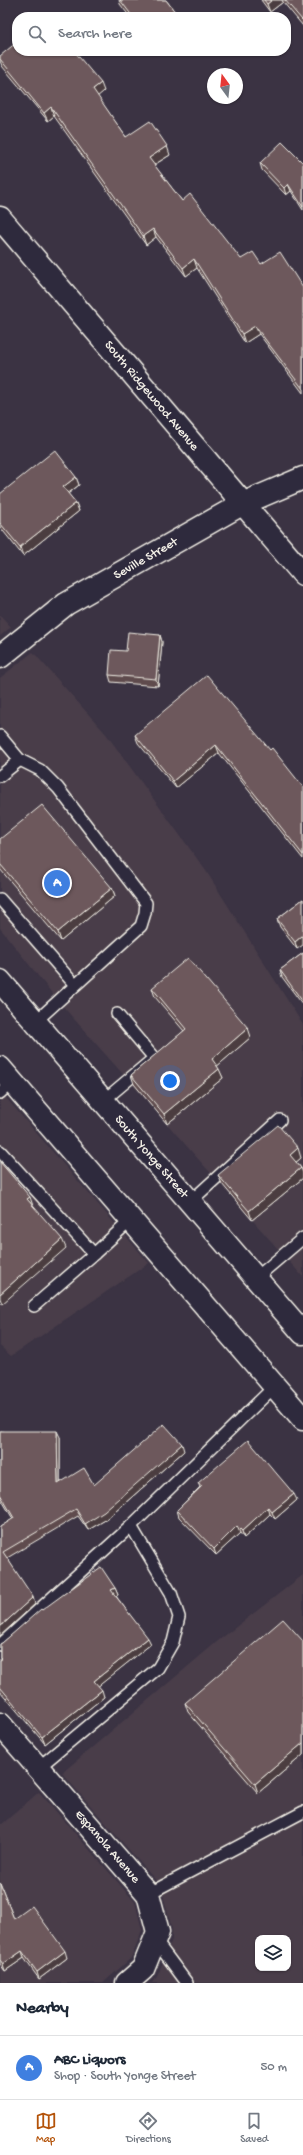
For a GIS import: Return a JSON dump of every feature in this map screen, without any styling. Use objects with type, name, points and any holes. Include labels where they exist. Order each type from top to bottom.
[{"type":"street","name":"South Ridgewood Avenue","points":[[0,218],[303,574]]},
{"type":"street","name":"Seville Street","points":[[0,657],[66,604],[242,504],[303,478]]},
{"type":"street","name":"South Yonge Street","points":[[0,981],[303,1333]]},
{"type":"street","points":[[4,1081],[131,1220],[303,1419]]},
{"type":"street","name":"Espanola Avenue","points":[[0,1724],[148,1894],[158,1932],[143,1969],[127,1983]]},
{"type":"lane","points":[[0,736],[20,760],[40,770],[58,788],[146,903],[141,926],[35,1022]]},
{"type":"lane","points":[[0,776],[20,760]]},
{"type":"lane","points":[[0,899],[75,985]]},
{"type":"lane","points":[[103,1100],[154,1058],[116,1014]]},
{"type":"lane","points":[[190,1202],[280,1120]]},
{"type":"lane","points":[[0,1151],[94,1254]]},
{"type":"lane","points":[[34,1306],[131,1220]]},
{"type":"lane","points":[[256,1278],[303,1238]]},
{"type":"lane","points":[[0,1645],[131,1526],[274,1386]]},
{"type":"lane","points":[[38,1768],[158,1668],[173,1642],[179,1617],[171,1593],[131,1526]]},
{"type":"lane","points":[[148,1894],[303,1812]]},
{"type":"lane","points":[[155,1940],[187,1983]]},
{"type":"shaded area","points":[[0,615],[11,627],[0,636]]},
{"type":"shaded area","points":[[33,652],[106,734],[206,871],[303,1025],[303,1277],[59,1002],[0,928],[0,678]]},
{"type":"shaded area","points":[[0,1091],[149,1263],[11,1356],[0,1346]]},
{"type":"shaded area","points":[[303,1575],[303,1983],[152,1983],[157,1977],[172,1940],[172,1929],[162,1891],[158,1883],[62,1773],[218,1641]]},
{"type":"shaded area","points":[[39,1792],[135,1902],[142,1930],[131,1958],[103,1983],[0,1983],[0,1826]]},
{"type":"building","points":[[120,0],[166,0],[175,12],[129,12]]},
{"type":"building","points":[[264,0],[272,0],[267,4]]},
{"type":"building","points":[[285,0],[303,0],[302,20]]},
{"type":"building","points":[[12,46],[12,56],[78,56],[101,83],[93,89],[126,137],[150,121],[167,146],[149,158],[182,201],[190,194],[241,259],[253,252],[261,264],[280,252],[303,288],[303,389],[255,326],[242,334],[194,259],[183,268],[153,229],[143,236],[51,107],[44,113],[0,59],[0,56]]},
{"type":"building","points":[[282,142],[303,163],[303,207],[288,184],[284,188],[260,163]]},
{"type":"building","points":[[55,450],[76,477],[63,487],[76,503],[20,547],[0,523],[0,494]]},
{"type":"building","points":[[128,632],[160,635],[156,679],[109,675],[111,650],[126,651]]},
{"type":"building","points":[[207,675],[270,750],[272,748],[303,787],[303,855],[216,745],[173,781],[135,735]]},
{"type":"building","points":[[42,805],[112,888],[58,932],[0,864],[0,839]]},
{"type":"building","points":[[303,899],[303,935],[295,942],[277,919]]},
{"type":"building","points":[[303,953],[303,1002],[280,970]]},
{"type":"building","points":[[188,958],[248,1028],[212,1059],[219,1069],[164,1114],[131,1075],[186,1029],[152,988]]},
{"type":"building","points":[[278,1125],[298,1148],[290,1155],[301,1168],[249,1211],[218,1175]]},
{"type":"building","points":[[0,1162],[30,1197],[27,1199],[62,1239],[0,1294]]},
{"type":"building","points":[[164,1424],[182,1444],[104,1512],[85,1524],[76,1509],[3,1552],[33,1597],[0,1627],[0,1527],[14,1518],[0,1494],[0,1431],[57,1431],[58,1484],[84,1468],[94,1485]]},
{"type":"building","points":[[248,1440],[294,1494],[272,1512],[268,1507],[242,1531],[237,1526],[214,1549],[177,1510],[202,1486],[198,1483]]},
{"type":"building","points":[[101,1567],[115,1588],[111,1590],[148,1638],[94,1681],[102,1690],[42,1737],[0,1687],[0,1661],[2,1660],[0,1658],[0,1644],[41,1609],[42,1610]]},
{"type":"building","points":[[283,1619],[303,1641],[303,1743],[255,1784],[185,1703]]},
{"type":"building","points":[[0,1883],[14,1919],[32,1906],[65,1951],[37,1972],[22,1951],[3,1964],[0,1960]]},
{"type":"place","name":"ABC Liquors","points":[[57,883]]}]
